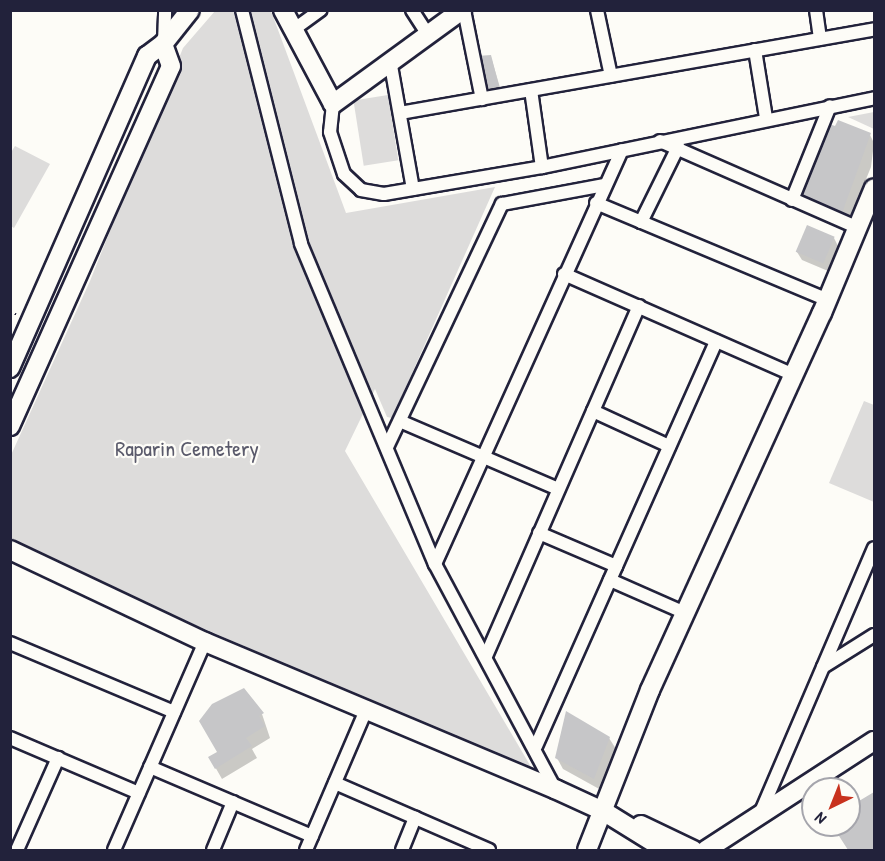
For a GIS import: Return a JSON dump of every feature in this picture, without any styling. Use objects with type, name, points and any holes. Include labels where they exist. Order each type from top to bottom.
[{"type":"street","points":[[10,426],[171,66],[163,44],[165,10]]},
{"type":"street","points":[[10,368],[147,56],[163,44],[190,10]]},
{"type":"street","points":[[242,10],[301,244],[435,564],[536,746],[555,789]]},
{"type":"street","points":[[283,10],[333,104],[330,132],[352,183],[372,193],[412,189],[542,167],[766,118],[874,98]]},
{"type":"street","points":[[294,30],[321,10]]},
{"type":"street","points":[[412,10],[427,33]]},
{"type":"street","points":[[333,104],[427,33],[463,10],[482,99]]},
{"type":"street","points":[[597,10],[611,76]]},
{"type":"street","points":[[816,10],[820,39]]},
{"type":"street","points":[[400,113],[874,29]]},
{"type":"street","points":[[755,50],[766,118]]},
{"type":"street","points":[[390,60],[412,189]]},
{"type":"street","points":[[531,90],[542,167]]},
{"type":"street","points":[[792,200],[830,106]]},
{"type":"street","points":[[659,141],[678,147],[858,228]]},
{"type":"street","points":[[640,222],[678,147]]},
{"type":"street","points":[[435,564],[596,203],[622,150]]},
{"type":"street","points":[[387,447],[402,422],[502,204],[605,184]]},
{"type":"street","points":[[587,850],[611,816],[685,613],[828,300],[874,188]]},
{"type":"street","points":[[596,203],[828,300]]},
{"type":"street","points":[[564,274],[794,375]]},
{"type":"street","points":[[486,656],[639,306]]},
{"type":"street","points":[[536,746],[716,340]]},
{"type":"street","points":[[593,411],[669,446]]},
{"type":"street","points":[[402,422],[482,459],[558,489]]},
{"type":"street","points":[[539,532],[616,566]]},
{"type":"street","points":[[759,815],[874,548]]},
{"type":"street","points":[[10,550],[205,642],[367,708],[555,789],[611,816],[666,850]]},
{"type":"street","points":[[610,580],[685,613]]},
{"type":"street","points":[[823,667],[874,634]]},
{"type":"street","points":[[114,850],[205,642]]},
{"type":"street","points":[[10,643],[174,712]]},
{"type":"street","points":[[306,850],[367,708]]},
{"type":"street","points":[[10,738],[139,792]]},
{"type":"street","points":[[706,850],[874,741]]},
{"type":"street","points":[[17,850],[58,758]]},
{"type":"street","points":[[150,767],[312,836]]},
{"type":"street","points":[[334,783],[489,850]]},
{"type":"street","points":[[213,850],[233,802]]},
{"type":"street","points":[[611,816],[635,822],[693,850]]},
{"type":"street","points":[[402,850],[415,818]]},
{"type":"green space","name":"Raparin Cemetery","points":[[215,11],[271,11],[346,213],[495,187],[392,418],[387,417],[375,389],[345,451],[534,772],[11,545],[11,455],[90,281],[183,48]]},
{"type":"green space","points":[[388,95],[398,160],[364,166],[353,100]]},
{"type":"green space","points":[[874,112],[874,129],[848,117]]},
{"type":"green space","points":[[15,146],[50,164],[14,228],[11,226],[10,154]]},
{"type":"green space","points":[[864,401],[874,405],[874,502],[829,483]]},
{"type":"building","points":[[491,55],[499,86],[484,89],[477,56]]},
{"type":"building","points":[[838,120],[871,133],[841,216],[798,199],[829,124],[835,126]]},
{"type":"building","points":[[807,225],[835,237],[823,263],[796,252]]},
{"type":"building","points":[[244,688],[264,713],[259,716],[265,726],[246,738],[252,746],[215,769],[208,757],[217,752],[199,721],[212,704]]},
{"type":"building","points":[[566,711],[610,737],[594,779],[555,758]]},
{"type":"building","points":[[874,792],[874,850],[848,850],[840,837],[861,837],[861,800]]}]
